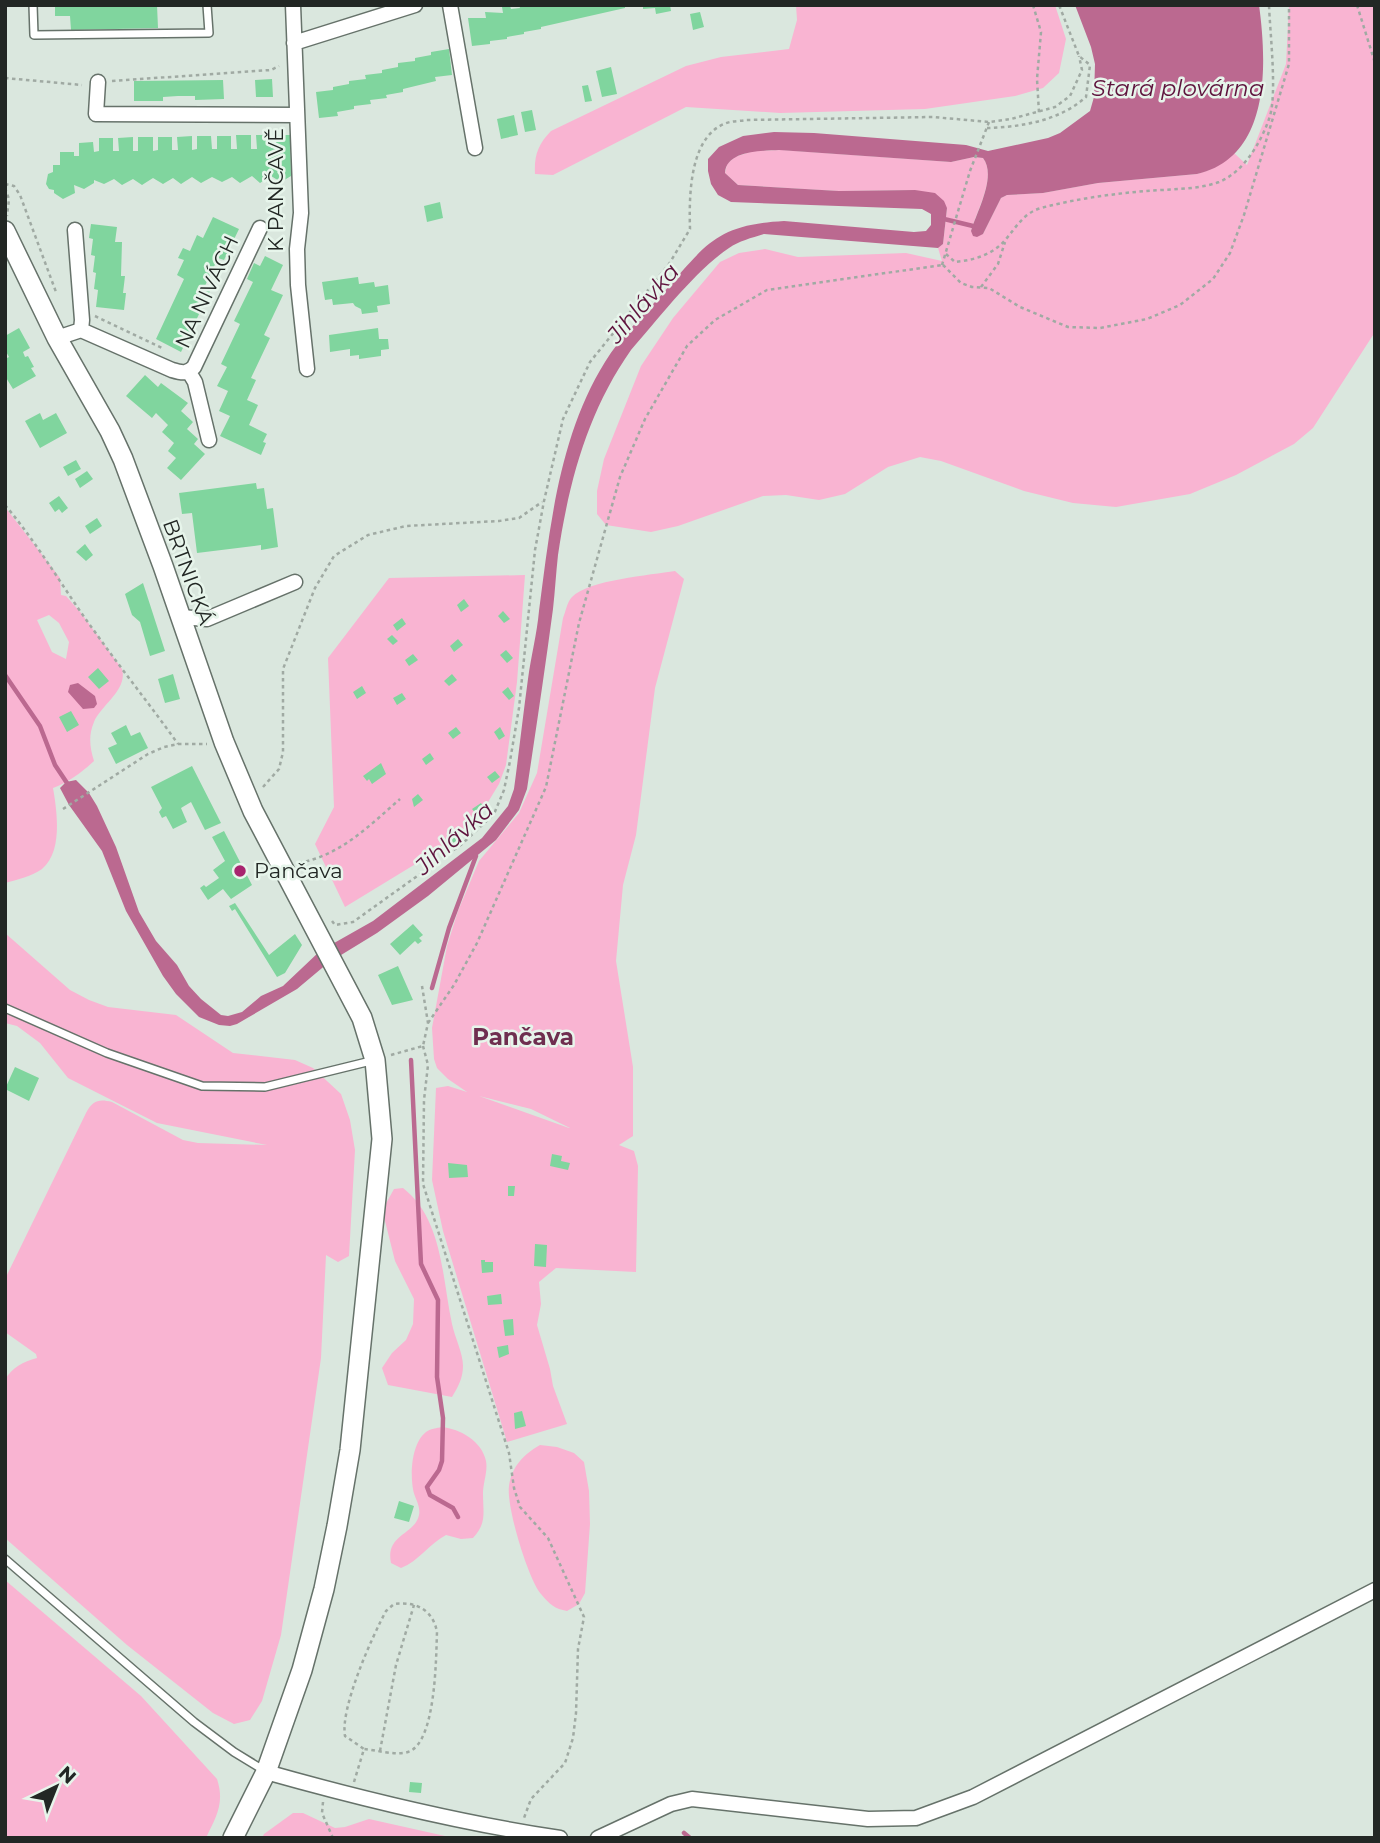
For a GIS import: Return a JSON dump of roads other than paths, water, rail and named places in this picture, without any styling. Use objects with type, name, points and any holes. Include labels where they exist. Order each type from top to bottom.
[{"type":"main road","name":"BRTNICKÁ","points":[[5,230],[57,338],[110,431],[224,742],[249,802],[282,866],[324,925],[341,975],[362,1018],[375,1060],[382,1139],[350,1450],[324,1589],[302,1670],[266,1772],[233,1838]]},
{"type":"street","points":[[293,5],[296,116]]},
{"type":"street","points":[[295,51],[415,5]]},
{"type":"street","points":[[450,5],[475,148]]},
{"type":"street","name":"K PANČAVĚ","points":[[98,82],[96,114],[296,116],[301,213],[297,248],[298,285],[307,369]]},
{"type":"street","name":"NA NIVÁCH","points":[[80,330],[172,370],[189,372],[196,364],[260,228]]},
{"type":"street","points":[[57,338],[80,330],[82,320],[75,230]]},
{"type":"street","name":"NA NIVÁCH","points":[[189,372],[195,382],[209,440]]},
{"type":"street","points":[[180,617],[207,619],[295,582]]},
{"type":"street","points":[[598,1838],[671,1804],[692,1799],[868,1819],[916,1818],[945,1809],[1375,1590]]},
{"type":"street","points":[[266,1772],[351,1795],[560,1838]]},
{"type":"lane","points":[[33,5],[34,35],[209,33],[207,5]]},
{"type":"lane","points":[[5,1008],[107,1053],[202,1086],[265,1087],[375,1060]]},
{"type":"lane","points":[[5,1559],[194,1722],[266,1772]]},
{"type":"water","name":"Stará plovárna","points":[[1075,5],[1259,5],[1263,54],[1259,105],[1251,129],[1239,149],[1221,164],[1197,174],[1007,195],[1001,198],[983,234],[977,237],[973,236],[971,231],[987,184],[987,165],[983,158],[974,157],[951,162],[779,150],[746,153],[732,160],[725,173],[738,185],[839,191],[915,190],[935,193],[947,208],[943,244],[938,248],[764,234],[729,248],[691,282],[631,350],[603,397],[582,448],[568,500],[558,555],[550,632],[527,789],[519,810],[496,840],[428,896],[377,933],[328,963],[297,989],[230,1026],[219,1025],[199,1017],[176,994],[163,976],[126,911],[102,851],[60,788],[66,782],[76,780],[89,793],[116,847],[139,912],[156,941],[201,999],[221,1015],[228,1016],[242,1012],[261,996],[283,986],[320,951],[373,921],[482,838],[508,806],[514,789],[547,547],[559,483],[577,420],[589,390],[611,353],[702,250],[727,233],[742,227],[784,221],[914,232],[926,231],[931,225],[931,214],[922,209],[731,202],[718,195],[711,184],[708,159],[719,147],[743,136],[774,132],[966,145],[988,151],[1060,133],[1090,111],[1094,97],[1095,64]]},
{"type":"water","points":[[78,683],[95,696],[97,704],[94,708],[83,709],[68,692],[70,685]]},
{"type":"waterway","points":[[940,218],[973,226]]},
{"type":"waterway","name":"Jihlávka","points":[[5,675],[40,726],[55,765],[69,786]]},
{"type":"waterway","points":[[432,988],[449,928],[476,856],[474,853]]},
{"type":"waterway","points":[[411,1060],[421,1264],[438,1300],[437,1377],[443,1418],[442,1461],[427,1487],[430,1495],[453,1508],[458,1517]]},
{"type":"waterway","points":[[684,1833],[690,1838]]},
{"type":"place","name":"Pančava","points":[[240,871]]},
{"type":"district","name":"Pančava","points":[[523,1037]]}]
